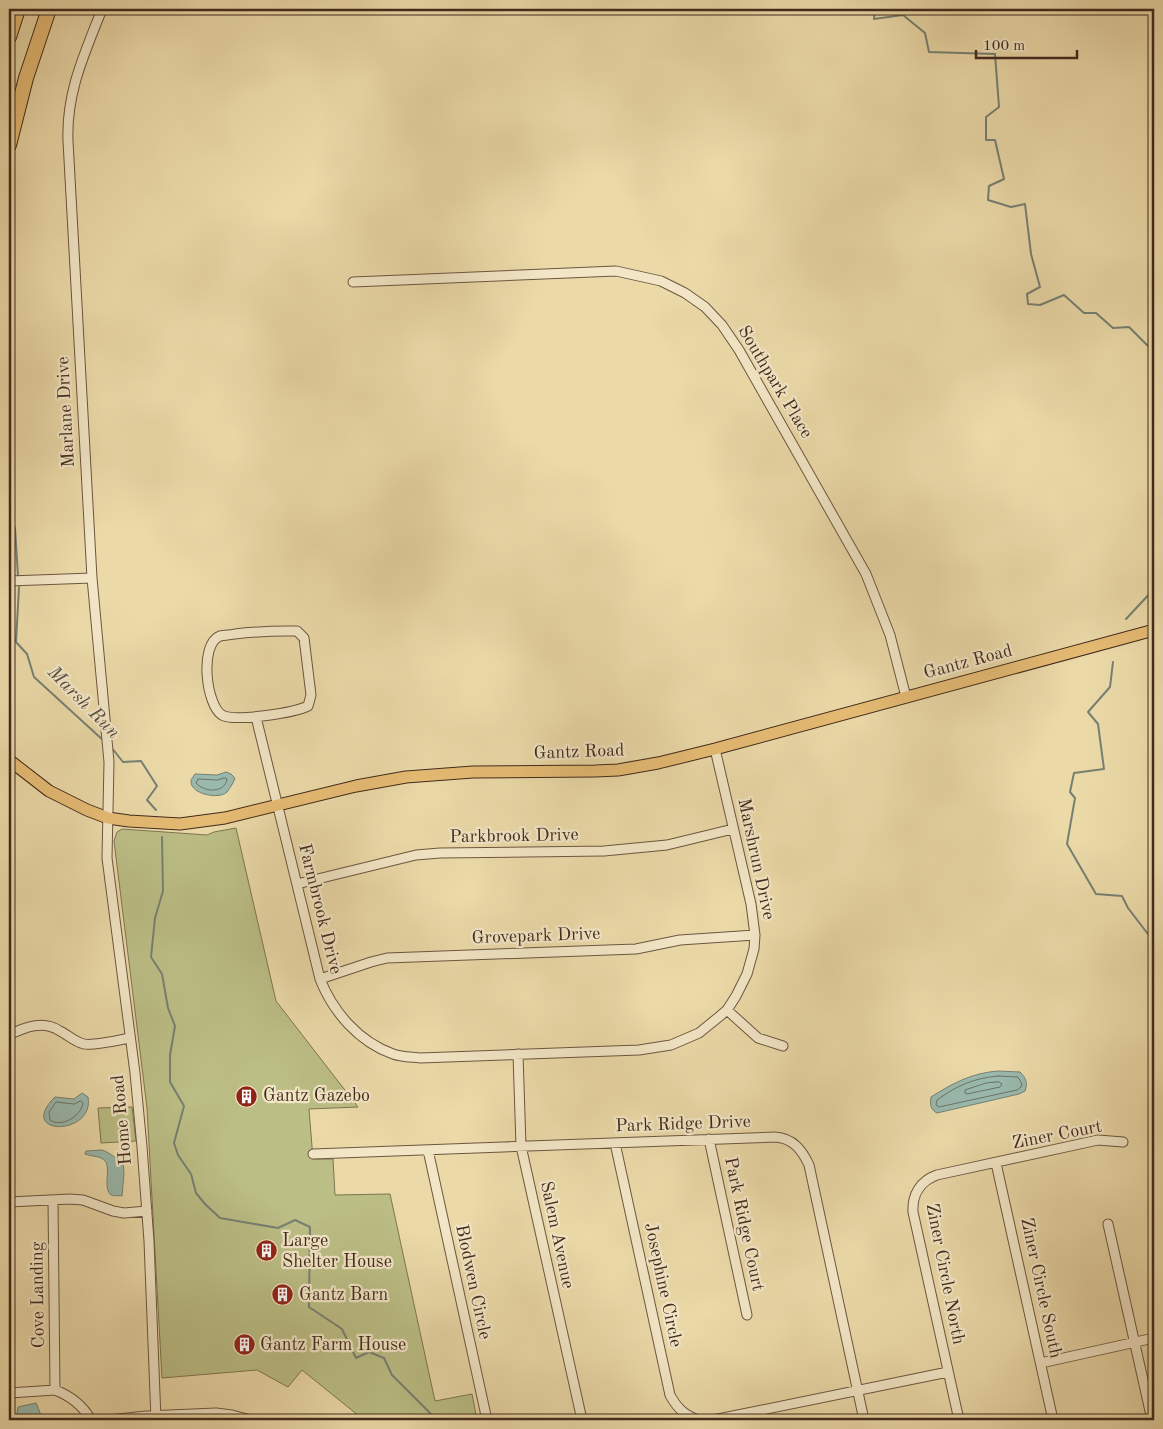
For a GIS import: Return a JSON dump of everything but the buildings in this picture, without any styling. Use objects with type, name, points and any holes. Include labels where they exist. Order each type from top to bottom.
[{"type":"highway","points":[[9,37],[18,9]]},
{"type":"highway","points":[[9,145],[26,78],[49,9]]},
{"type":"highway","points":[[41,31],[54,9]]},
{"type":"main road","name":"Gantz Road","points":[[9,760],[55,795],[108,818],[150,824],[180,824],[225,818],[356,786],[406,777],[473,772],[618,770],[648,765],[715,749],[1154,630]]},
{"type":"street","name":"Marlane Drive","points":[[102,9],[74,83],[69,104],[68,126],[92,578],[110,774],[108,818]]},
{"type":"street","name":"Southpark Place","points":[[352,282],[616,271],[661,281],[685,293],[705,307],[722,325],[739,350],[866,574],[890,635],[906,697]]},
{"type":"street","points":[[9,581],[92,578]]},
{"type":"street","points":[[288,631],[301,633],[304,638],[311,695],[308,706],[302,709],[256,716],[228,717],[220,714],[215,707],[207,679],[207,652],[214,640],[220,636],[254,632],[288,631]]},
{"type":"street","name":"Farmbrook Drive","points":[[256,716],[320,979],[325,992],[350,1026],[372,1045],[395,1055],[420,1058],[538,1053]]},
{"type":"street","name":"Marshrun Drive","points":[[538,1053],[639,1050],[672,1046],[699,1033],[727,1010],[736,996],[747,974],[754,949],[755,935],[751,904],[715,749]]},
{"type":"street","name":"Home Road","points":[[108,818],[107,858],[110,889],[135,1073],[147,1211],[156,1418]]},
{"type":"street","name":"Parkbrook Drive","points":[[297,884],[416,856],[440,853],[604,851],[667,845],[733,829]]},
{"type":"street","name":"Grovepark Drive","points":[[320,979],[387,958],[636,949],[680,940],[755,935]]},
{"type":"street","points":[[727,1010],[758,1038],[783,1046]]},
{"type":"street","points":[[9,1035],[27,1026],[39,1025],[58,1029],[71,1038],[85,1044],[130,1038]]},
{"type":"street","name":"Salem Avenue","points":[[518,1054],[521,1146],[582,1420]]},
{"type":"street","name":"Park Ridge Drive","points":[[313,1154],[782,1137],[794,1143],[805,1156],[809,1165],[864,1420]]},
{"type":"street","name":"Park Ridge Court","points":[[709,1139],[747,1315]]},
{"type":"street","name":"Ziner Court","points":[[996,1163],[1098,1140],[1123,1142]]},
{"type":"street","name":"Josephine Circle","points":[[615,1143],[670,1394],[679,1409],[686,1415],[700,1420]]},
{"type":"street","name":"Blodwen Circle","points":[[428,1150],[487,1420]]},
{"type":"street","name":"Ziner Circle South","points":[[996,1163],[1053,1420]]},
{"type":"street","name":"Ziner Circle North","points":[[958,1420],[913,1212],[914,1196],[923,1183],[931,1177],[996,1163]]},
{"type":"street","name":"Cove Landing","points":[[53,1200],[55,1390]]},
{"type":"street","points":[[9,1202],[83,1200],[113,1212],[147,1211]]},
{"type":"street","points":[[1108,1224],[1152,1406],[1152,1420]]},
{"type":"street","points":[[1040,1363],[1154,1338]]},
{"type":"street","points":[[713,1420],[948,1372]]},
{"type":"street","points":[[9,1393],[55,1390],[81,1406],[91,1420]]},
{"type":"street","points":[[109,1420],[216,1414],[232,1415],[251,1420]]},
{"type":"street","points":[[287,1420],[292,1420]]},
{"type":"green space","points":[[236,828],[276,1001],[358,1107],[309,1109],[313,1159],[333,1159],[335,1195],[390,1194],[435,1401],[472,1394],[477,1420],[364,1420],[302,1370],[288,1387],[257,1370],[162,1378],[147,1108],[114,841],[117,832],[122,829],[207,835]]},
{"type":"green space","points":[[132,1107],[136,1141],[101,1143],[98,1108]]},
{"type":"water","points":[[226,772],[235,778],[224,794],[214,796],[204,794],[196,790],[191,784],[195,774],[217,775]]},
{"type":"water","points":[[998,1071],[1020,1072],[1026,1081],[1025,1091],[937,1113],[932,1108],[931,1097],[947,1087],[971,1076]]},
{"type":"water","points":[[82,1093],[88,1097],[87,1110],[80,1119],[70,1125],[59,1127],[50,1125],[44,1119],[45,1110],[55,1097],[74,1099]]},
{"type":"water","points":[[102,1150],[123,1163],[122,1196],[111,1195],[108,1190],[107,1164],[105,1161],[99,1157],[85,1154],[86,1151]]},
{"type":"water","points":[[36,1403],[43,1420],[16,1420],[18,1407]]},
{"type":"waterway","points":[[875,9],[874,19],[903,15],[925,33],[929,52],[995,54],[999,107],[986,117],[986,140],[995,140],[1004,179],[989,186],[988,200],[1011,207],[1025,204],[1031,254],[1040,287],[1027,294],[1028,304],[1040,305],[1064,295],[1084,313],[1096,313],[1113,328],[1129,327],[1154,352]]},
{"type":"waterway","points":[[1154,510],[1149,529],[1154,538]]},
{"type":"waterway","name":"Marsh Run","points":[[9,513],[15,528],[18,576]]},
{"type":"waterway","name":"Marsh Run","points":[[19,587],[16,642],[27,654],[34,677],[104,741]]},
{"type":"waterway","points":[[1126,619],[1154,589]]},
{"type":"waterway","points":[[1113,662],[1110,687],[1088,712],[1098,724],[1104,769],[1074,773],[1070,792],[1075,798],[1067,844],[1096,894],[1122,896],[1128,908],[1151,938],[1154,937]]},
{"type":"waterway","name":"Marsh Run","points":[[111,747],[123,762],[141,761],[157,786],[147,800],[156,810]]},
{"type":"waterway","name":"Marsh Run","points":[[162,837],[163,891],[155,918],[151,957],[162,974],[168,1008],[175,1026],[170,1055],[170,1082],[184,1106],[174,1143],[178,1155],[191,1174],[196,1193],[220,1218],[278,1228],[295,1220],[310,1227],[309,1307],[342,1329],[356,1358],[369,1352],[384,1358],[392,1375],[431,1414],[431,1420]]},
{"type":"place","name":"Gantz Gazebo","points":[[247,1096]]},
{"type":"place","name":"Large Shelter House","points":[[266,1251]]},
{"type":"place","name":"Gantz Barn","points":[[283,1295]]},
{"type":"place","name":"Gantz Farm House","points":[[244,1345]]}]
